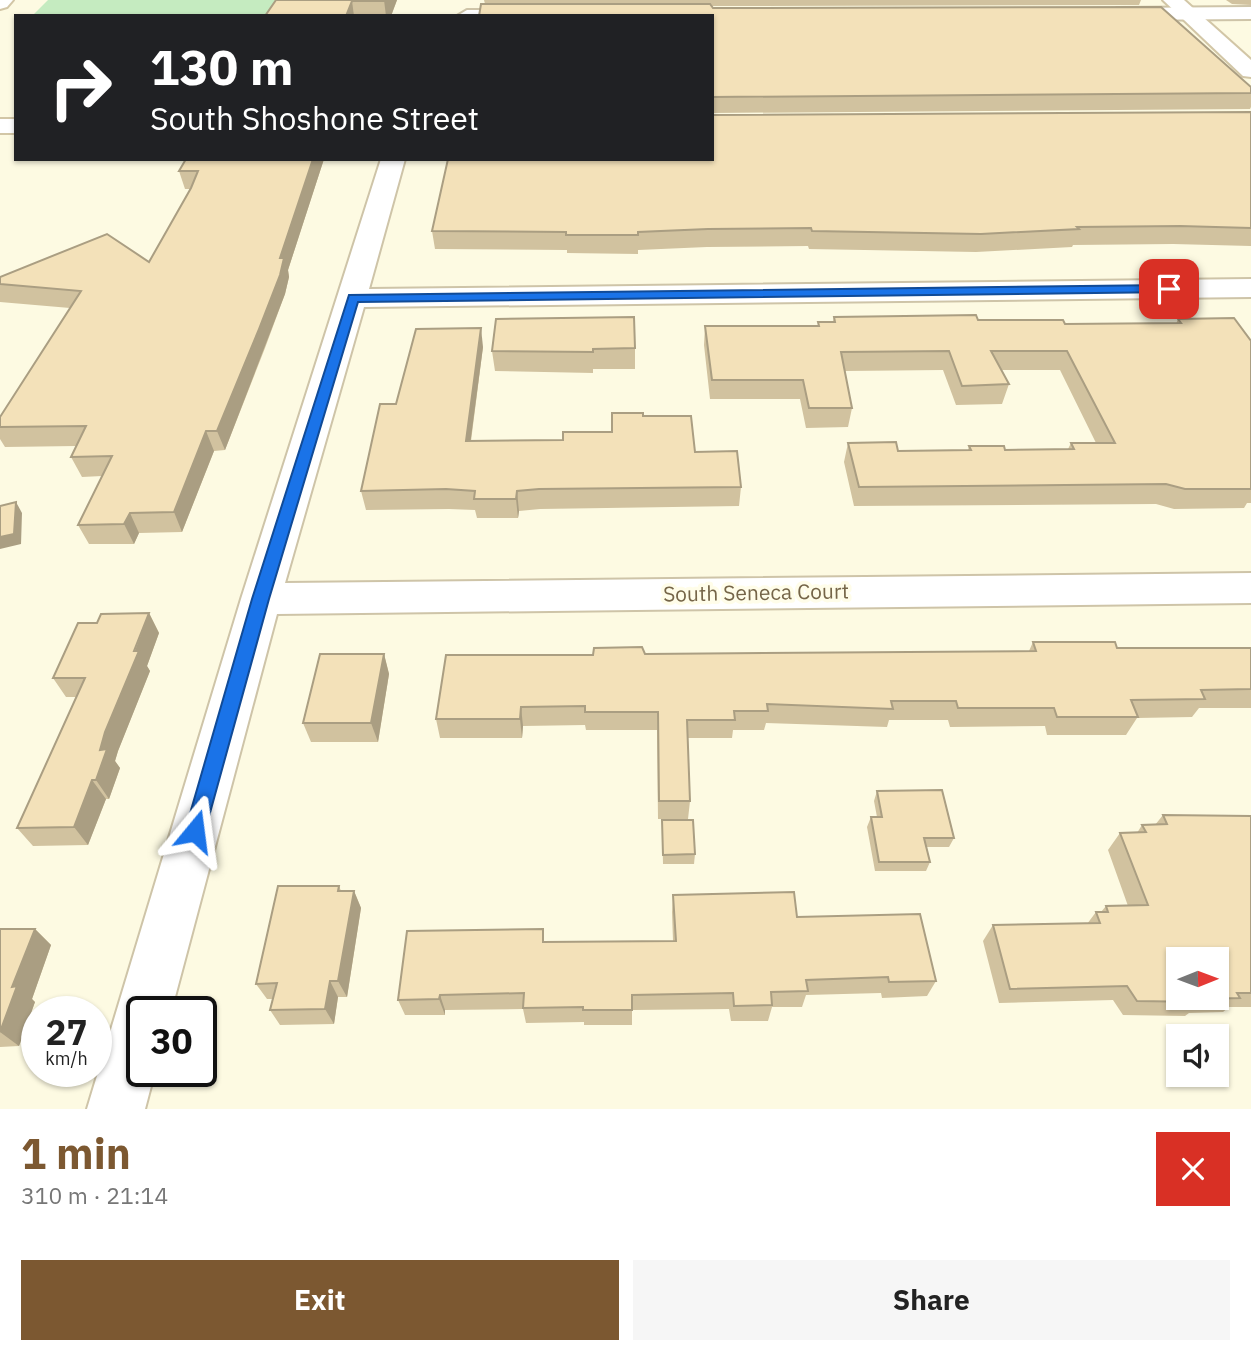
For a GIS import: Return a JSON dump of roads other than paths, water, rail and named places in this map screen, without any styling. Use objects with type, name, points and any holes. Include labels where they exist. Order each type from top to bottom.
[{"type":"street","points":[[1091,14],[1180,7],[1251,13]]},
{"type":"street","points":[[1180,7],[1251,71]]},
{"type":"street","points":[[149,996],[261,599],[392,161]]},
{"type":"street","points":[[353,298],[1251,288]]},
{"type":"street","name":"South Seneca Court","points":[[261,599],[1251,587]]},
{"type":"street","points":[[116,1109],[126,1075]]}]
